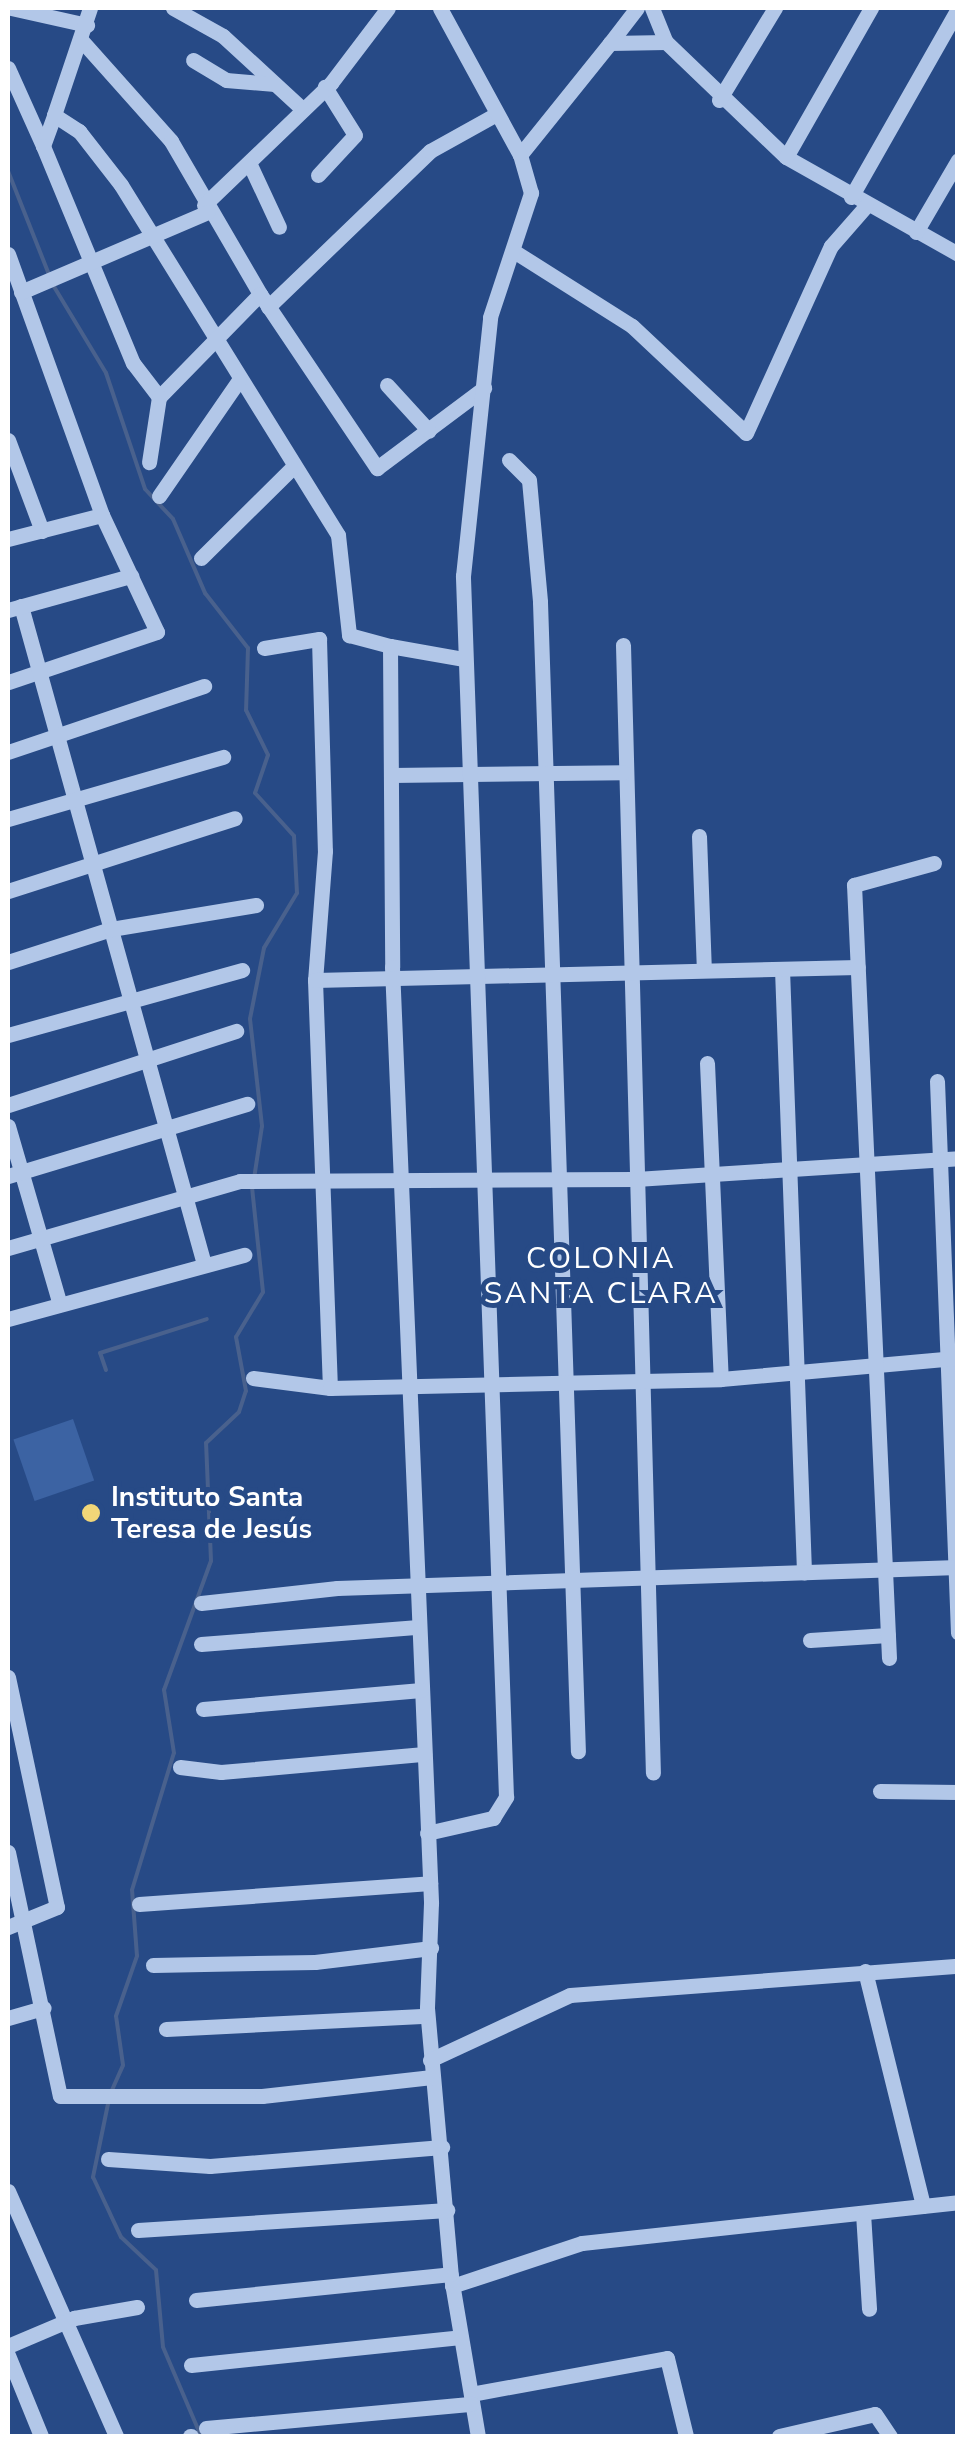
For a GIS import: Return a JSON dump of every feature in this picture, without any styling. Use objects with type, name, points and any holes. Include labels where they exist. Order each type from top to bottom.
[{"type":"street","points":[[11,8],[89,16],[43,146]]},
{"type":"street","points":[[173,8],[223,36],[300,106]]},
{"type":"street","points":[[21,292],[150,240],[206,209],[251,167],[300,106],[325,87],[388,8]]},
{"type":"street","points":[[427,1833],[493,1818],[506,1797],[494,1589],[463,659],[490,317],[516,252],[531,193],[520,155],[493,116],[440,8]]},
{"type":"street","points":[[520,155],[637,8]]},
{"type":"street","points":[[652,8],[666,42],[719,100],[786,157],[858,202],[958,254]]},
{"type":"street","points":[[719,100],[775,8]]},
{"type":"street","points":[[786,157],[871,8]]},
{"type":"street","points":[[516,252],[632,326],[746,433],[831,246],[858,202],[958,9]]},
{"type":"street","points":[[82,41],[171,142],[206,209],[264,301],[378,468],[484,388]]},
{"type":"street","points":[[610,43],[666,42]]},
{"type":"street","points":[[193,60],[226,80],[275,84]]},
{"type":"street","points":[[8,68],[133,363],[160,397]]},
{"type":"street","points":[[318,175],[354,135],[325,87]]},
{"type":"street","points":[[54,115],[108,166],[150,240],[338,534],[348,635]]},
{"type":"street","points":[[149,462],[160,397],[215,342],[430,150],[493,116]]},
{"type":"street","points":[[916,232],[958,160]]},
{"type":"street","points":[[251,167],[279,226]]},
{"type":"street","points":[[8,254],[102,516],[131,576],[154,638],[8,682]]},
{"type":"street","points":[[159,496],[240,380]]},
{"type":"street","points":[[386,385],[430,431]]},
{"type":"street","points":[[8,440],[42,531]]},
{"type":"street","points":[[509,460],[529,480],[535,516],[578,1750]]},
{"type":"street","points":[[200,558],[294,466]]},
{"type":"street","points":[[8,539],[102,516]]},
{"type":"street","points":[[131,576],[14,608],[42,672],[78,795],[144,1063],[204,1264]]},
{"type":"street","points":[[264,648],[348,635],[463,659]]},
{"type":"street","points":[[318,640],[325,850],[315,980],[330,1388]]},
{"type":"street","points":[[623,645],[627,972],[651,1580],[653,1773]]},
{"type":"street","points":[[390,646],[392,978],[430,1884],[432,1948],[427,2016],[452,2280],[478,2436]]},
{"type":"street","points":[[8,752],[204,686]]},
{"type":"street","points":[[8,819],[78,795],[223,756]]},
{"type":"street","points":[[390,775],[623,772]]},
{"type":"street","points":[[8,891],[235,818]]},
{"type":"street","points":[[699,836],[704,970]]},
{"type":"street","points":[[889,1658],[856,878],[934,863]]},
{"type":"street","points":[[8,962],[111,929],[256,905]]},
{"type":"street","points":[[315,980],[858,967]]},
{"type":"street","points":[[782,969],[804,1572]]},
{"type":"street","points":[[8,1036],[127,997],[242,970]]},
{"type":"street","points":[[8,1105],[236,1031]]},
{"type":"street","points":[[707,1063],[721,1379]]},
{"type":"street","points":[[937,1081],[950,1159],[958,1632]]},
{"type":"street","points":[[14,1174],[164,1124],[247,1104]]},
{"type":"street","points":[[8,1126],[14,1174],[40,1238],[59,1301]]},
{"type":"street","points":[[8,1248],[183,1192],[254,1181],[636,1179],[950,1159]]},
{"type":"street","points":[[8,1318],[59,1301],[244,1255]]},
{"type":"street","points":[[252,1378],[330,1388],[721,1379],[956,1358]]},
{"type":"street","points":[[201,1602],[337,1588],[417,1591],[573,1587],[956,1567]]},
{"type":"street","points":[[201,1644],[418,1628]]},
{"type":"street","points":[[810,1640],[888,1635]]},
{"type":"street","points":[[8,1681],[57,1907],[16,1925]]},
{"type":"street","points":[[203,1709],[421,1690]]},
{"type":"street","points":[[8,1758],[26,1750]]},
{"type":"street","points":[[180,1767],[236,1772],[424,1754]]},
{"type":"street","points":[[880,1791],[958,1792]]},
{"type":"street","points":[[8,1852],[16,1925],[44,2008],[53,2088],[110,2096],[262,2096],[431,2069],[570,1995],[958,1966]]},
{"type":"street","points":[[139,1904],[430,1884]]},
{"type":"street","points":[[153,1964],[432,1948]]},
{"type":"street","points":[[865,1971],[923,2206]]},
{"type":"street","points":[[8,2018],[44,2008]]},
{"type":"street","points":[[166,2030],[427,2016]]},
{"type":"street","points":[[108,2158],[210,2166],[442,2147]]},
{"type":"street","points":[[8,2190],[62,2324],[116,2436]]},
{"type":"street","points":[[196,2300],[452,2280],[582,2242],[958,2202]]},
{"type":"street","points":[[138,2230],[447,2210]]},
{"type":"street","points":[[863,2213],[869,2309]]},
{"type":"street","points":[[8,2346],[62,2324],[137,2307]]},
{"type":"street","points":[[191,2365],[461,2337]]},
{"type":"street","points":[[8,2355],[41,2436]]},
{"type":"street","points":[[196,2433],[471,2399],[667,2358],[686,2436]]},
{"type":"street","points":[[779,2436],[822,2432],[875,2414],[890,2436]]},
{"type":"shaded area","points":[[73,1419],[94,1480],[35,1501],[13,1440]]},
{"type":"waterway","points":[[8,171],[50,277]]},
{"type":"waterway","points":[[53,285],[106,373],[145,489],[173,519],[205,593],[248,648],[246,710],[268,755],[255,793],[294,836],[297,893],[264,948],[250,1019],[262,1126],[254,1179]]},
{"type":"waterway","points":[[112,2090],[123,2065],[116,2016],[137,1956],[132,1890],[174,1753],[164,1690],[211,1561],[206,1443],[239,1412],[246,1391],[236,1337],[263,1292],[252,1188]]},
{"type":"waterway","points":[[106,1370],[100,1353],[207,1319]]},
{"type":"waterway","points":[[109,2099],[93,2177],[121,2237],[156,2270],[163,2347],[201,2436]]},
{"type":"place","name":"Instituto Santa Teresa de Jesús","points":[[91,1513]]},
{"type":"district","name":"COLONIA SANTA CLARA","points":[[601,1276]]}]
